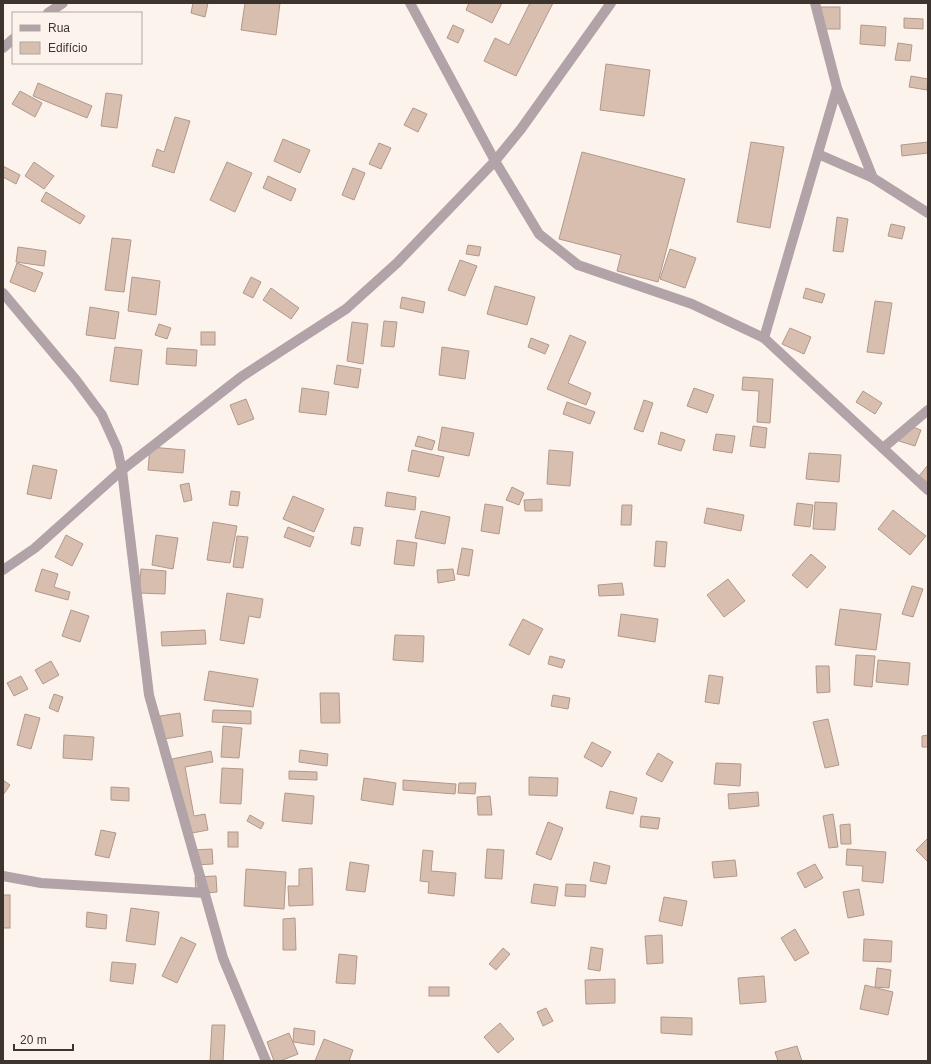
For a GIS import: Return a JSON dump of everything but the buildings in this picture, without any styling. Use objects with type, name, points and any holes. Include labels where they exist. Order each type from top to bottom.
[{"type":"street","points":[[50,12],[63,3]]},
{"type":"street","points":[[410,3],[495,161],[540,234],[578,265],[692,304],[764,338],[928,490]]},
{"type":"street","points":[[3,570],[34,548],[122,470],[241,377],[346,309],[397,263],[495,161],[521,129],[611,3]]},
{"type":"street","points":[[815,3],[837,88],[873,178]]},
{"type":"street","points":[[3,48],[12,40]]},
{"type":"street","points":[[764,338],[837,88]]},
{"type":"street","points":[[818,154],[873,178],[928,213]]},
{"type":"street","points":[[3,293],[76,380],[102,415],[117,448],[122,470],[149,695],[223,958],[266,1061]]},
{"type":"street","points":[[883,448],[928,410]]},
{"type":"street","points":[[3,876],[41,883],[205,893]]}]
